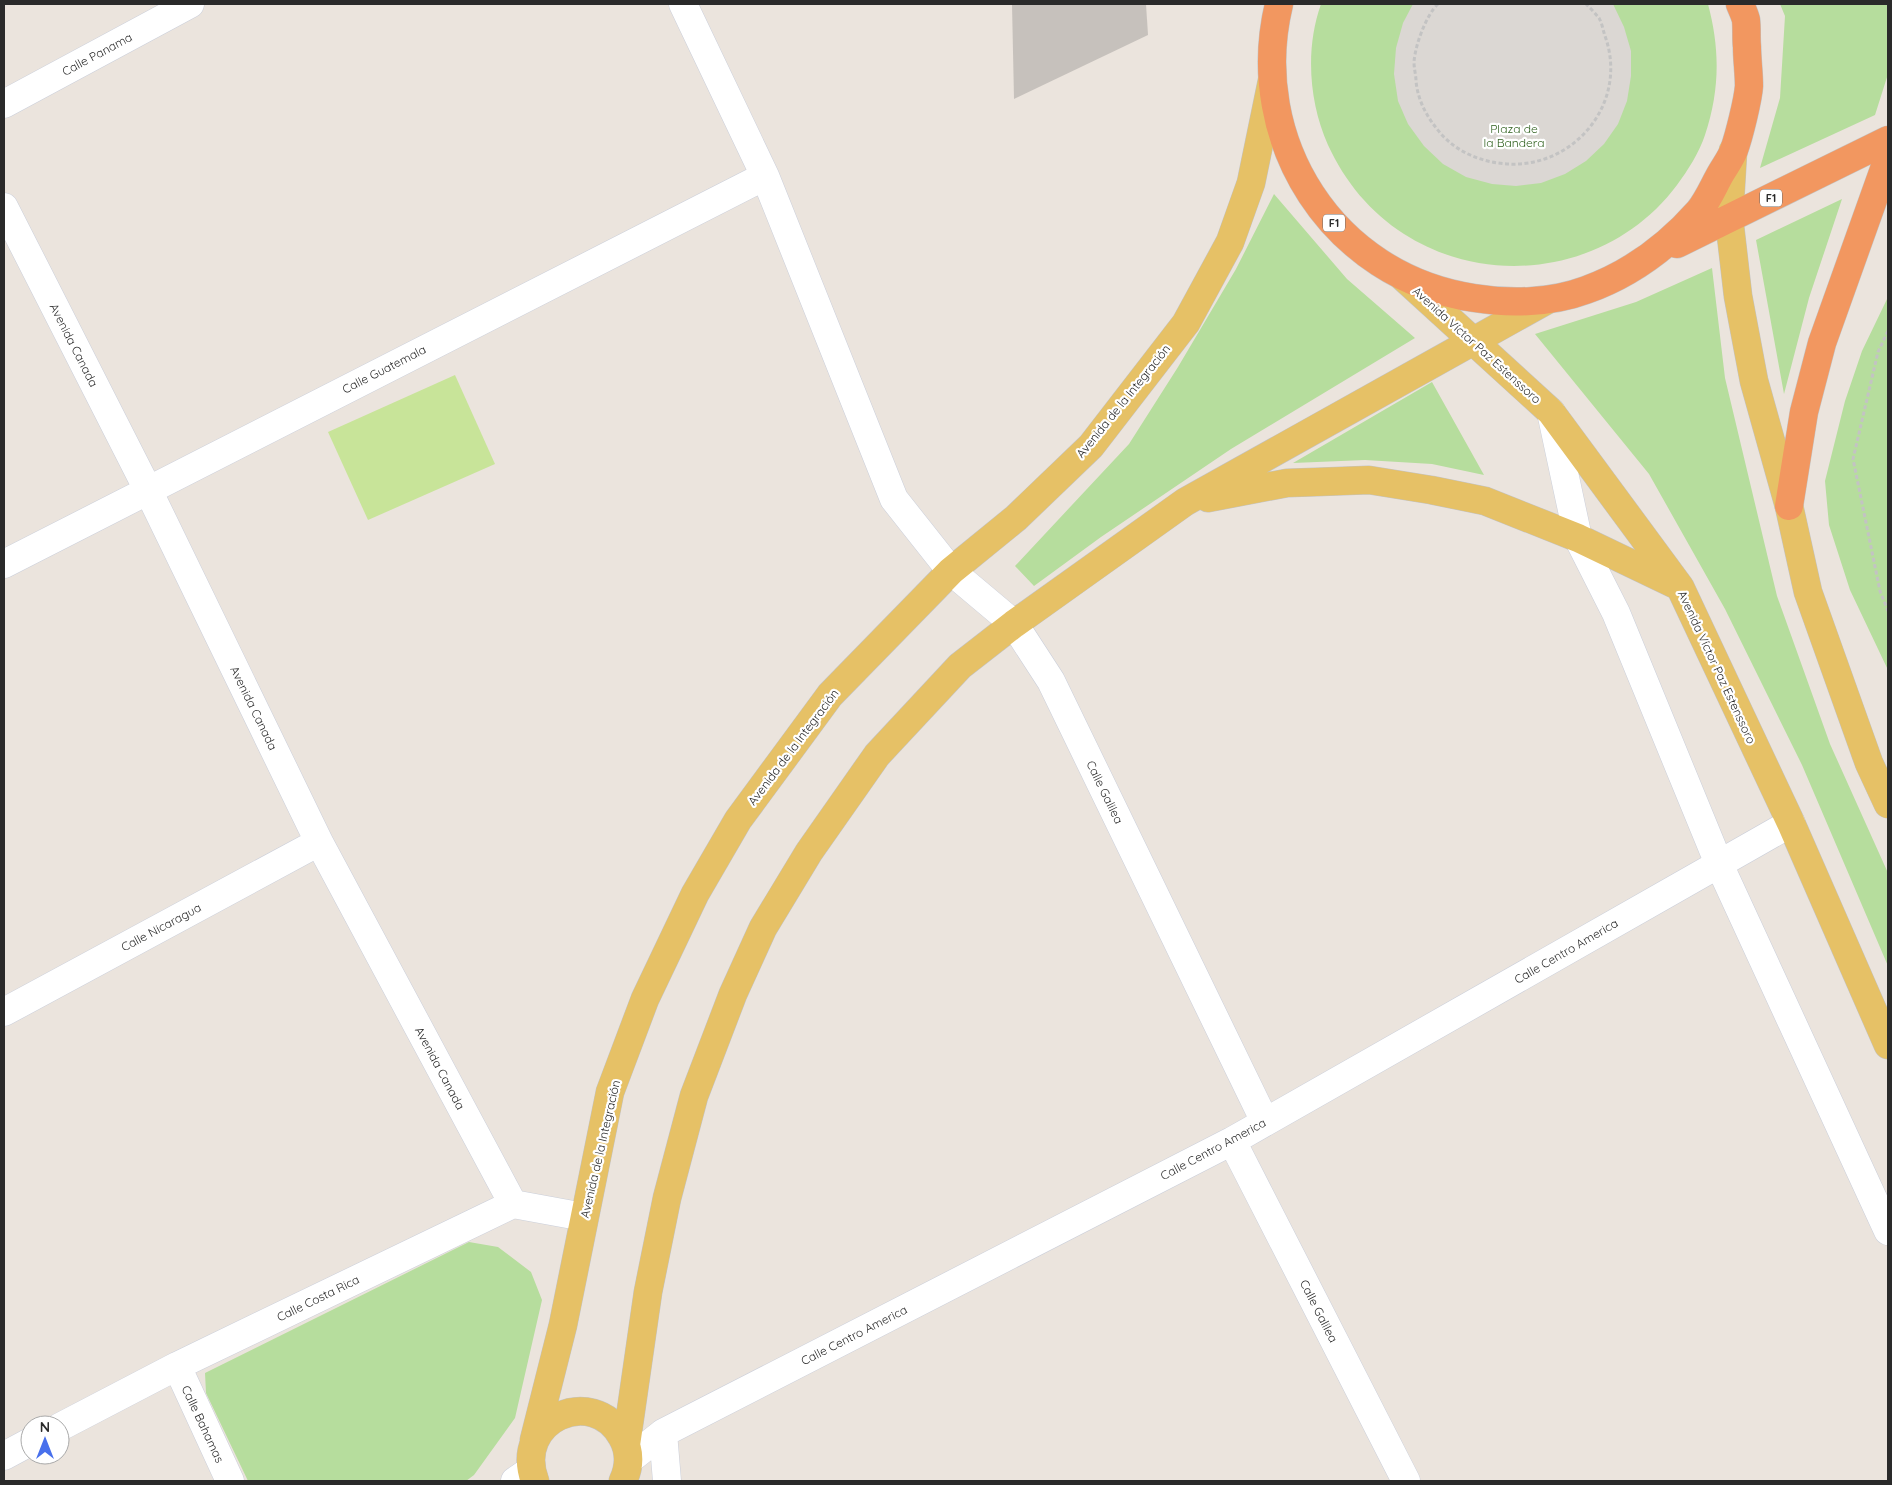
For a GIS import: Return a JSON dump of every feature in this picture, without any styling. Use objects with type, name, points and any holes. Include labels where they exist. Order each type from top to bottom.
[{"type":"highway","name":"F1","points":[[1279,4],[1272,42],[1272,81],[1281,129],[1299,176],[1326,216],[1362,250],[1403,277],[1449,295],[1498,302],[1547,300],[1585,291],[1620,276],[1653,255],[1888,140]]},
{"type":"highway","name":"F1","points":[[1653,255],[1701,209],[1733,151],[1749,87],[1746,20],[1740,4]]},
{"type":"highway","points":[[1789,506],[1804,412],[1822,343],[1888,158]]},
{"type":"main road","name":"Avenida de la Integración","points":[[527,1478],[530,1456],[563,1325],[610,1092],[644,999],[695,894],[738,820],[830,695],[952,572],[1016,518],[1091,446],[1186,323],[1230,242],[1251,183],[1272,81]]},
{"type":"main road","points":[[1733,151],[1729,218],[1738,296],[1754,381],[1789,506],[1808,592],[1869,763],[1888,804]]},
{"type":"main road","name":"Avenida Víctor Paz Estenssoro","points":[[1403,277],[1551,412],[1680,587],[1791,823],[1888,1045]]},
{"type":"main road","points":[[626,1462],[648,1292],[667,1198],[694,1096],[733,994],[763,928],[808,852],[877,756],[960,666],[1014,624],[1185,502],[1547,300]]},
{"type":"main road","points":[[1185,502],[1287,483],[1369,480],[1431,490],[1485,501],[1578,538],[1680,587]]},
{"type":"main road","points":[[534,1440],[544,1426],[558,1416],[573,1412],[590,1413],[606,1419],[618,1430],[626,1462]]},
{"type":"street","name":"Calle Panama","points":[[4,104],[190,4]]},
{"type":"street","name":"Calle Galilea","points":[[683,4],[765,176],[894,499],[952,572],[1014,624],[1051,681],[1265,1122]]},
{"type":"street","name":"Calle Guatemala","points":[[4,564],[765,176]]},
{"type":"street","name":"Avenida Canada","points":[[4,207],[148,490],[319,842],[513,1204]]},
{"type":"street","points":[[1551,412],[1578,538],[1616,613],[1719,864],[1888,1231]]},
{"type":"street","name":"Calle Centro America","points":[[626,1462],[663,1433],[1232,1141],[1791,823]]},
{"type":"street","name":"Calle Nicaragua","points":[[4,1012],[319,842]]},
{"type":"street","name":"Calle Galilea","points":[[1232,1141],[1406,1481]]},
{"type":"street","points":[[513,1204],[584,1217]]},
{"type":"street","name":"Calle Costa Rica","points":[[70,1422],[176,1366],[513,1204]]},
{"type":"street","name":"Calle Bahamas","points":[[176,1366],[230,1481]]},
{"type":"street","points":[[663,1433],[667,1481]]},
{"type":"street","points":[[4,1456],[20,1447]]},
{"type":"path","points":[[1431,4],[1437,5],[1421,33],[1414,61],[1417,91],[1428,119],[1451,144],[1473,156],[1481,160],[1515,166],[1548,159],[1562,151],[1577,142],[1599,116],[1610,84],[1610,50],[1599,18],[1586,4]]},
{"type":"path","points":[[1888,330],[1878,352],[1853,459],[1880,591],[1888,611]]},
{"type":"green space","name":"Plaza de la Bandera","points":[[1321,4],[1708,4],[1715,37],[1717,70],[1710,118],[1703,142],[1677,185],[1651,214],[1620,237],[1586,253],[1550,263],[1513,266],[1475,262],[1439,252],[1404,234],[1369,206],[1342,171],[1328,145],[1317,111],[1311,75],[1313,39]]},
{"type":"green space","points":[[1780,4],[1888,4],[1888,74],[1875,115],[1760,168],[1780,98],[1785,16]]},
{"type":"green space","points":[[1274,194],[1347,279],[1415,338],[1231,449],[1101,537],[1034,586],[1015,566],[1129,444],[1178,367],[1236,269]]},
{"type":"green space","points":[[1842,199],[1809,298],[1784,394],[1756,240]]},
{"type":"green space","points":[[1712,268],[1725,378],[1777,596],[1830,744],[1888,873],[1888,966],[1802,765],[1725,609],[1649,474],[1535,334],[1636,302]]},
{"type":"green space","points":[[1888,297],[1888,670],[1850,590],[1829,525],[1825,481],[1845,401],[1862,351]]},
{"type":"green space","points":[[455,375],[495,464],[368,520],[328,432]]},
{"type":"green space","points":[[1432,382],[1484,475],[1432,464],[1365,460],[1293,463]]},
{"type":"green space","points":[[469,1242],[498,1247],[531,1272],[542,1300],[515,1418],[474,1475],[466,1481],[248,1481],[206,1393],[205,1373]]},
{"type":"shaded area","points":[[1413,4],[1613,4],[1624,27],[1631,51],[1631,76],[1627,101],[1618,124],[1604,144],[1586,161],[1565,174],[1541,183],[1516,186],[1492,184],[1466,177],[1443,164],[1424,146],[1408,124],[1398,101],[1394,74],[1396,48],[1403,23]]},
{"type":"building","points":[[1012,4],[1146,4],[1148,35],[1014,99]]}]
